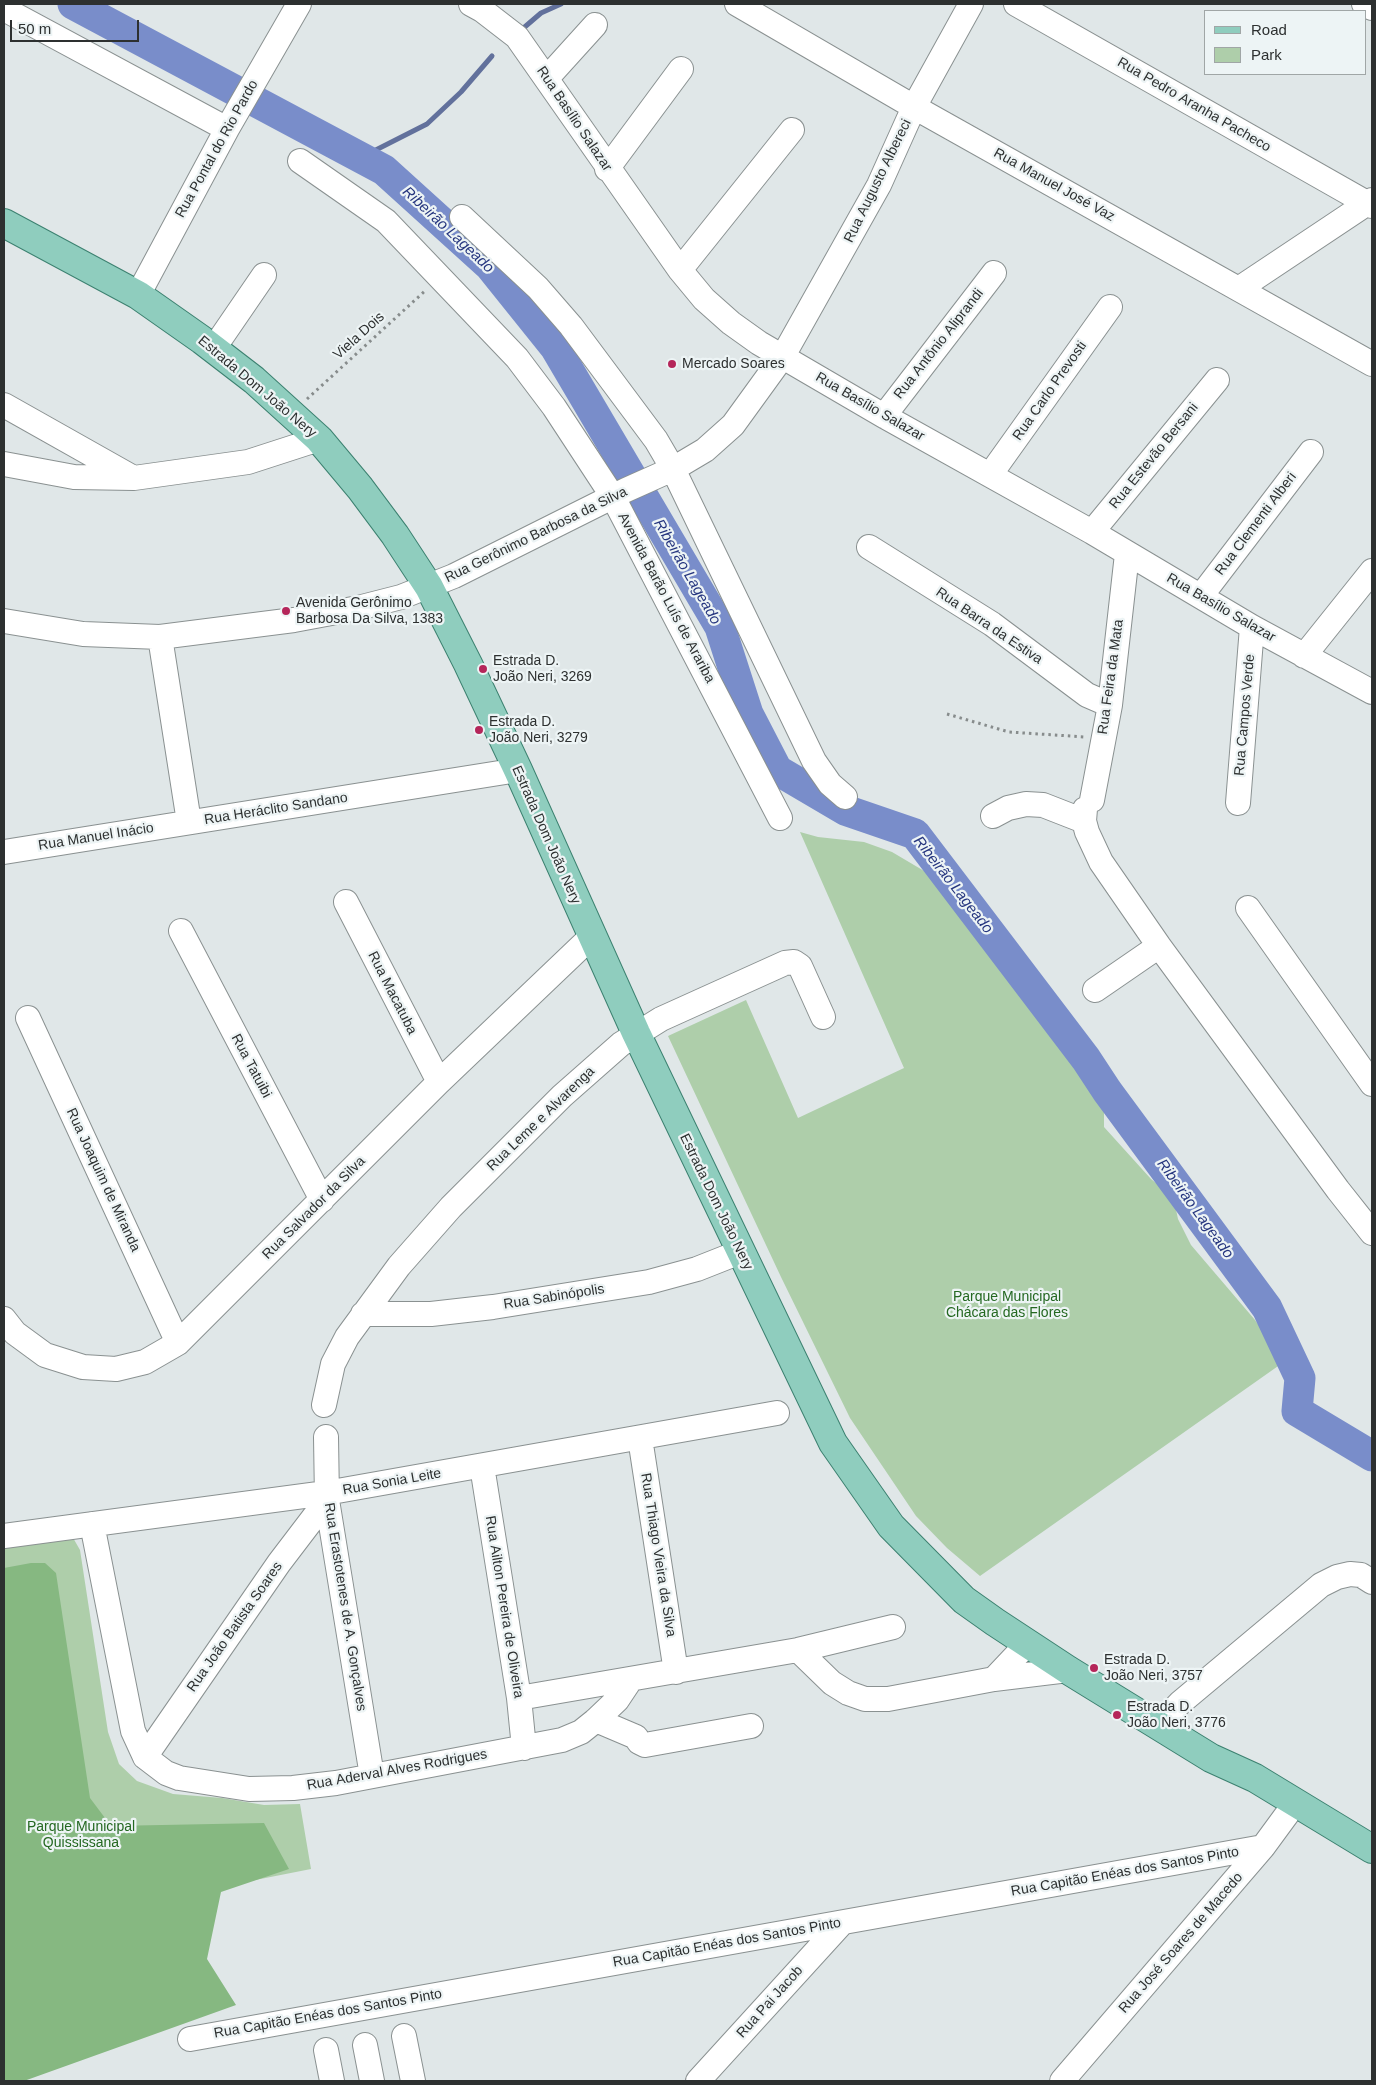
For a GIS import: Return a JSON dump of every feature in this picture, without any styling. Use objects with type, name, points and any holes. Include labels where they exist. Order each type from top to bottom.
[{"type":"main road","name":"Estrada Dom João Nery","points":[[4,223],[138,295],[214,348],[292,413],[319,439],[360,488],[429,587],[518,770],[591,937],[740,1252],[834,1443],[891,1526],[964,1600],[1068,1670],[1219,1744],[1255,1778],[1372,1849]]},
{"type":"main road","name":"Estrada Dom João Nery","points":[[940,1575],[974,1588],[1165,1719]]},
{"type":"street","name":"Rua Pontal do Rio Pardo","points":[[138,295],[230,124],[299,4]]},
{"type":"street","name":"Rua Manuel José Vaz","points":[[737,4],[914,107],[1240,288],[1372,364]]},
{"type":"street","name":"Rua Augusto Albereci","points":[[783,356],[879,185],[914,107],[971,4]]},
{"type":"street","name":"Rua Pedro Aranha Pacheco","points":[[1016,4],[1371,203]]},
{"type":"street","points":[[1364,4],[1372,8]]},
{"type":"street","name":"Rua Basílio Salazar","points":[[481,6],[507,28],[542,72],[607,168],[680,270],[704,299],[730,323],[884,416],[1092,532],[1252,627],[1372,692]]},
{"type":"street","points":[[4,9],[230,124]]},
{"type":"street","points":[[542,72],[595,25]]},
{"type":"street","points":[[607,168],[681,69]]},
{"type":"street","points":[[680,270],[792,130]]},
{"type":"street","name":"Avenida Barão Luís de Arariba","points":[[300,161],[386,222],[441,276],[517,358],[619,493],[780,818]]},
{"type":"street","points":[[1240,288],[1371,203]]},
{"type":"street","points":[[462,217],[538,288],[571,326],[656,440],[666,472],[814,761],[830,784],[845,797]]},
{"type":"street","name":"Rua Antônio Aliprandi","points":[[884,416],[994,273]]},
{"type":"street","points":[[214,348],[264,276]]},
{"type":"street","name":"Rua Carlo Prevosti","points":[[990,475],[1110,307]]},
{"type":"street","name":"Rua Gerônimo Barbosa da Silva","points":[[4,621],[83,634],[160,637],[294,620],[358,608],[429,587],[619,493],[666,472],[705,450],[733,425],[783,356]]},
{"type":"street","name":"Rua Estevão Bersani","points":[[1092,532],[1217,380]]},
{"type":"street","points":[[4,405],[134,478]]},
{"type":"street","points":[[4,464],[74,477],[134,478],[248,462],[319,439]]},
{"type":"street","name":"Rua Clementi Alberi","points":[[1201,596],[1311,452]]},
{"type":"street","name":"Rua Barra da Estiva","points":[[868,547],[992,624],[1087,695],[1110,705]]},
{"type":"street","name":"Rua Feira da Mata","points":[[1087,810],[1110,705],[1127,554]]},
{"type":"street","points":[[1304,656],[1372,571]]},
{"type":"street","name":"Rua Campos Verde","points":[[1238,803],[1252,627]]},
{"type":"street","name":"Rua Heráclito Sandano","points":[[160,637],[189,822],[518,770]]},
{"type":"street","points":[[993,816],[1008,808],[1026,804],[1087,810],[1101,862],[1159,946],[1338,1190],[1372,1232]]},
{"type":"street","name":"Rua Manuel Inácio","points":[[4,852],[189,822]]},
{"type":"street","name":"Rua Macatuba","points":[[346,902],[439,1082]]},
{"type":"street","points":[[1248,908],[1372,1084]]},
{"type":"street","name":"Rua Tatuibi","points":[[181,931],[322,1200]]},
{"type":"street","name":"Rua Salvador da Silva","points":[[4,1320],[15,1333],[45,1355],[83,1367],[116,1369],[145,1362],[178,1343],[439,1082],[591,937]]},
{"type":"street","points":[[1095,990],[1159,946]]},
{"type":"street","name":"Rua Leme e Alvarenga","points":[[324,1405],[327,1383],[333,1364],[347,1337],[399,1266],[451,1207],[562,1096],[636,1033],[661,1019],[785,963],[794,962],[800,966],[823,1017]]},
{"type":"street","name":"Rua Joaquim de Miranda","points":[[28,1018],[178,1343]]},
{"type":"street","name":"Rua Sabinópolis","points":[[363,1314],[431,1314],[493,1307],[639,1284],[697,1269],[740,1252]]},
{"type":"street","name":"Rua Sonia Leite","points":[[4,1536],[327,1496],[777,1413]]},
{"type":"street","name":"Rua Erastotenes de A. Gonçalves","points":[[326,1437],[327,1496],[372,1776]]},
{"type":"street","name":"Rua Thiago Vieira da Silva","points":[[640,1438],[676,1672]]},
{"type":"street","name":"Rua Ailton Pereira de Oliveira","points":[[482,1466],[519,1698],[524,1748]]},
{"type":"street","name":"Rua João Batista Soares","points":[[145,1756],[327,1496]]},
{"type":"street","name":"Rua Aderval Alves Rodrigues","points":[[92,1524],[128,1712],[138,1744],[145,1756],[166,1773],[179,1778],[249,1789],[336,1783],[562,1740],[581,1732],[596,1720],[616,1700],[631,1679]]},
{"type":"street","points":[[1165,1719],[1321,1585],[1337,1576],[1350,1574],[1361,1575],[1372,1582]]},
{"type":"street","points":[[519,1698],[798,1650],[893,1627]]},
{"type":"street","points":[[994,1679],[1028,1643]]},
{"type":"street","points":[[798,1650],[832,1683],[848,1693],[865,1699],[888,1699],[994,1679],[1068,1670]]},
{"type":"street","points":[[616,1700],[632,1719],[639,1742],[645,1745],[751,1726]]},
{"type":"street","points":[[596,1720],[636,1737]]},
{"type":"street","name":"Rua José Soares de Macedo","points":[[1062,2081],[1263,1847],[1296,1802]]},
{"type":"street","name":"Rua Capitão Enéas dos Santos Pinto","points":[[190,2039],[1263,1847]]},
{"type":"street","name":"Rua Pai Jacob","points":[[698,2081],[842,1923]]},
{"type":"street","points":[[404,2036],[413,2081]]},
{"type":"street","points":[[365,2045],[372,2081]]},
{"type":"street","points":[[326,2050],[332,2081]]},
{"type":"path","name":"Viela Dois","points":[[292,413],[441,276]]},
{"type":"path","points":[[947,714],[1009,732],[1103,738]]},
{"type":"green space","name":"Parque Municipal Chácara das Flores","points":[[800,832],[818,837],[864,842],[892,852],[936,878],[949,890],[967,912],[1001,966],[1006,969],[1014,985],[1053,1035],[1082,1055],[1093,1081],[1107,1093],[1104,1127],[1151,1179],[1168,1193],[1175,1205],[1178,1219],[1191,1245],[1255,1320],[1271,1343],[1281,1364],[980,1576],[947,1548],[916,1516],[850,1418],[781,1277],[668,1036],[746,1000],[798,1118],[904,1068]]},
{"type":"green space","name":"Parque Municipal Quississana","points":[[72,1536],[80,1550],[108,1732],[119,1764],[137,1781],[173,1794],[222,1798],[264,1805],[300,1804],[311,1869],[68,1917],[4,2054],[4,1544]]},
{"type":"green space","name":"Parque Municipal Quississana","points":[[31,1563],[45,1563],[56,1573],[90,1798],[111,1826],[264,1823],[289,1869],[221,1892],[207,1959],[236,2005],[24,2081],[4,2081],[4,1568]]},
{"type":"waterway","name":"Ribeirão Lageado","points":[[73,4],[384,170],[490,266],[555,347],[720,627],[748,714],[777,770],[845,810],[915,834],[1086,1059],[1107,1091],[1267,1308],[1300,1378],[1297,1411],[1372,1456]]},
{"type":"waterway","points":[[520,31],[541,13],[561,4]]},
{"type":"waterway","points":[[360,158],[427,124],[461,92],[492,56]]},
{"type":"place","name":"Mercado Soares","points":[[672,364]]},
{"type":"place","name":"Avenida Gerônimo Barbosa Da Silva, 1383","points":[[286,611]]},
{"type":"place","name":"Estrada D. João Neri, 3269","points":[[483,669]]},
{"type":"place","name":"Estrada D. João Neri, 3279","points":[[479,730]]},
{"type":"place","name":"Estrada D. João Neri, 3757","points":[[1094,1668]]},
{"type":"place","name":"Estrada D. João Neri, 3776","points":[[1117,1715]]}]
